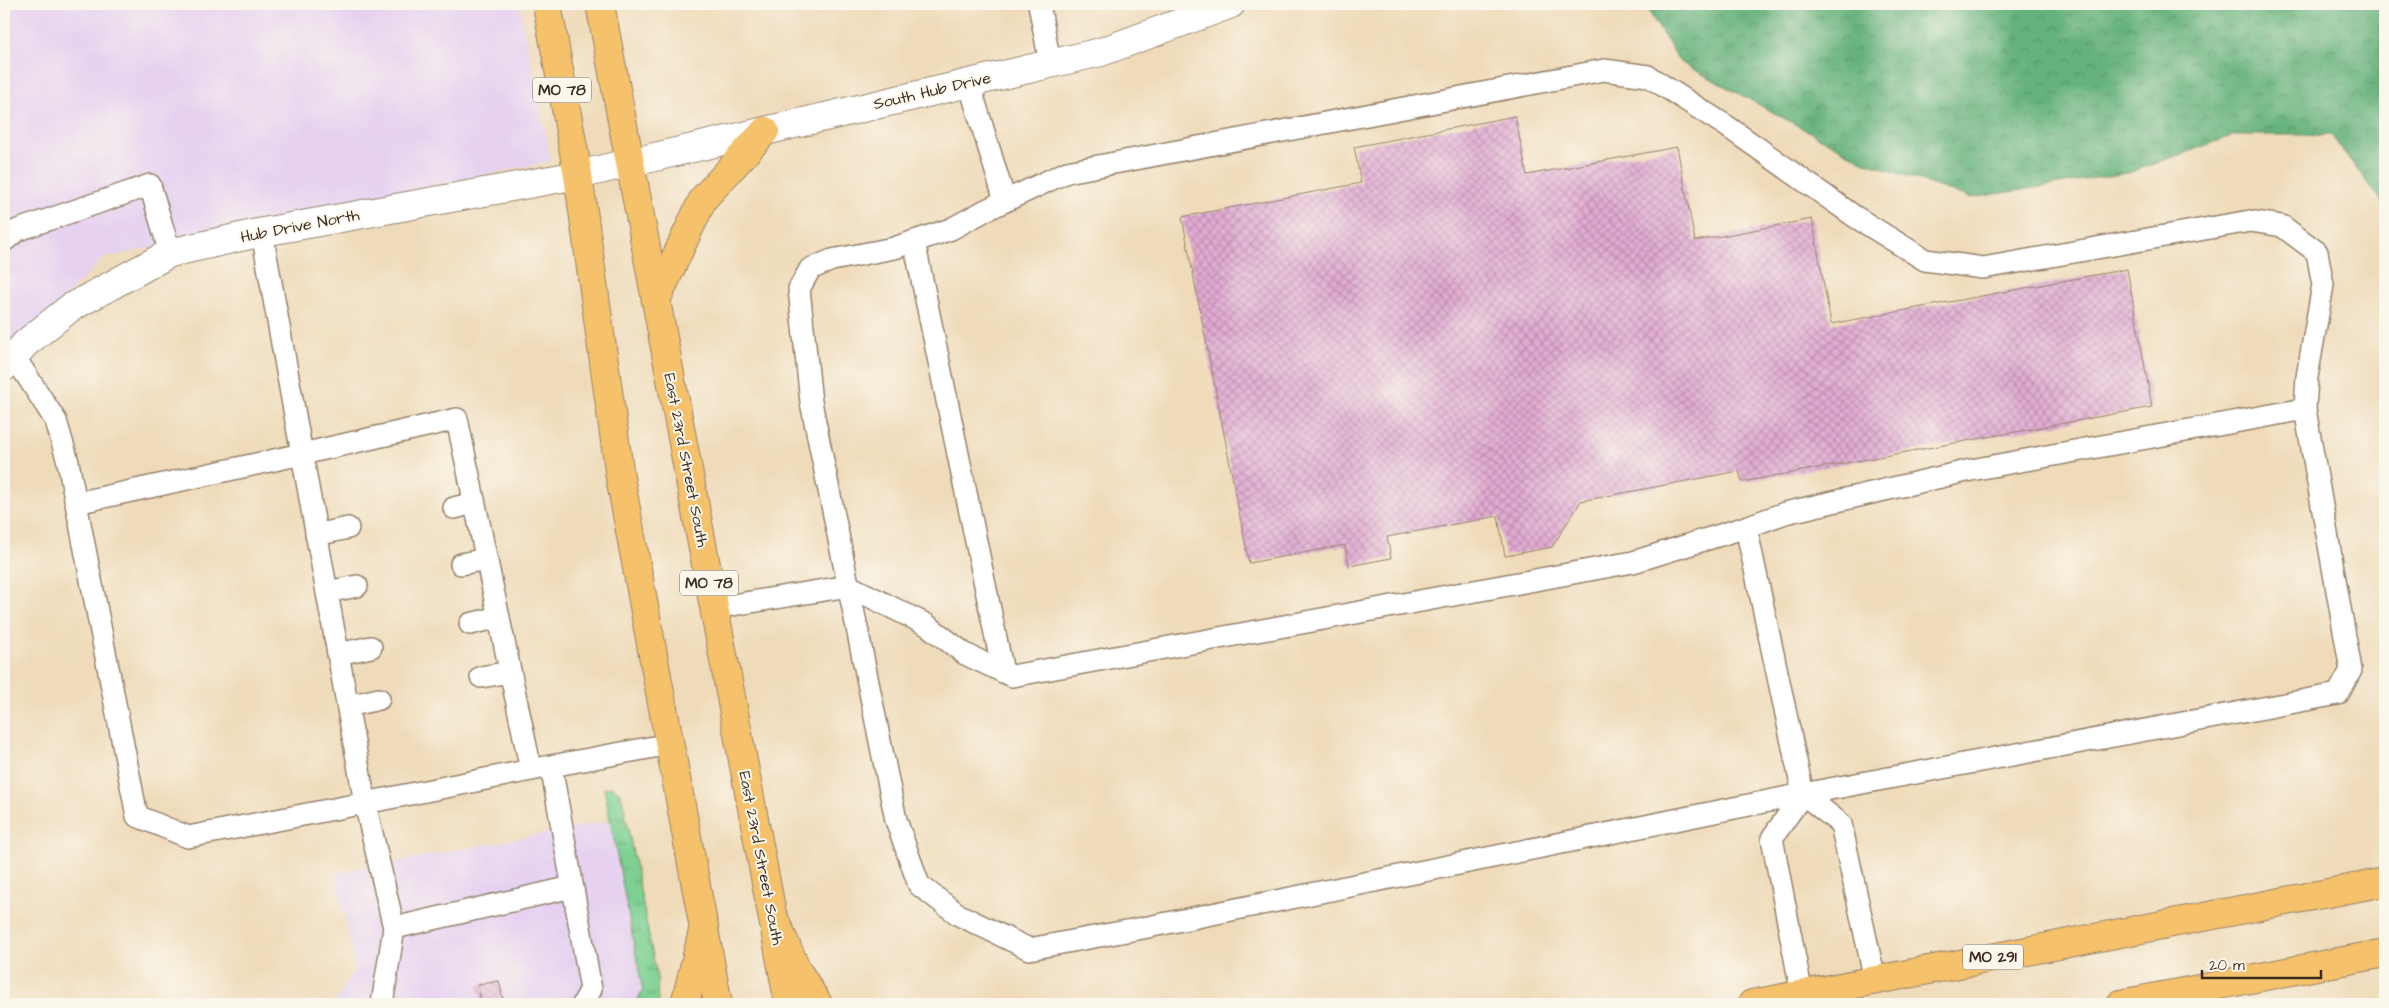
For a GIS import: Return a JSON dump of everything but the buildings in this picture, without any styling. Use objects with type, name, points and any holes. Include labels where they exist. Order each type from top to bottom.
[{"type":"main road","name":"MO 78","points":[[547,4],[578,176],[620,477],[718,1004]]},
{"type":"main road","name":"East 23rd Street South","points":[[600,4],[789,1004]]},
{"type":"main road","points":[[656,300],[703,199],[764,131]]},
{"type":"main road","name":"MO 291","points":[[1752,1004],[2385,882]]},
{"type":"main road","points":[[772,914],[797,970],[818,1004]]},
{"type":"main road","points":[[685,1004],[704,927]]},
{"type":"main road","points":[[2121,1004],[2385,953]]},
{"type":"street","name":"South Hub Drive","points":[[630,162],[1101,52],[1231,4]]},
{"type":"street","name":"Hub Drive North","points":[[9,361],[70,308],[170,253],[262,233],[578,176],[630,162]]},
{"type":"lane","points":[[1039,4],[1050,63]]},
{"type":"lane","points":[[1604,70],[1648,76],[1728,127],[1854,216],[1925,260],[1983,268],[2250,222],[2282,226],[2317,252],[2323,285],[2307,377],[2305,409],[2351,670],[2338,694],[1803,794],[1153,926],[1029,949],[959,915],[919,885],[896,820],[811,402],[799,289],[810,269],[832,260],[914,242],[951,229],[1005,201],[1067,172],[1604,70]]},
{"type":"lane","points":[[969,82],[1005,201]]},
{"type":"lane","points":[[4,241],[18,230],[150,185],[170,253]]},
{"type":"lane","points":[[262,233],[366,803],[394,928],[382,1004]]},
{"type":"lane","points":[[914,242],[1003,672]]},
{"type":"lane","points":[[9,361],[56,421],[68,462],[136,816],[188,837],[670,744]]},
{"type":"lane","points":[[714,608],[849,586],[927,624],[965,654],[1012,676],[1632,562],[1785,513],[1971,470],[2305,409]]},
{"type":"lane","points":[[76,503],[457,419],[510,672],[541,768],[572,886],[591,989],[583,1004]]},
{"type":"lane","points":[[454,508],[474,503]]},
{"type":"lane","points":[[1746,527],[1803,794],[1841,824],[1875,980]]},
{"type":"lane","points":[[316,535],[348,528]]},
{"type":"lane","points":[[461,564],[486,559]]},
{"type":"lane","points":[[327,592],[357,586]]},
{"type":"lane","points":[[470,624],[499,617]]},
{"type":"lane","points":[[338,654],[371,647]]},
{"type":"lane","points":[[481,677],[510,672]]},
{"type":"lane","points":[[348,706],[379,699]]},
{"type":"lane","points":[[1802,995],[1772,838],[1803,794]]},
{"type":"lane","points":[[394,928],[572,886]]},
{"type":"shaded area","points":[[4,4],[519,4],[551,161],[104,258],[4,357]]},
{"type":"shaded area","points":[[611,821],[643,991],[635,1004],[334,1004],[355,968],[336,873]]},
{"type":"green space","points":[[1675,4],[2385,4],[2385,211],[2384,205],[2331,135],[2235,135],[2128,173],[1971,198],[1863,161],[1680,62],[1649,12]]},
{"type":"green space","points":[[613,787],[620,793],[623,802],[657,977],[658,1004],[635,1004],[643,991],[604,788]]}]
